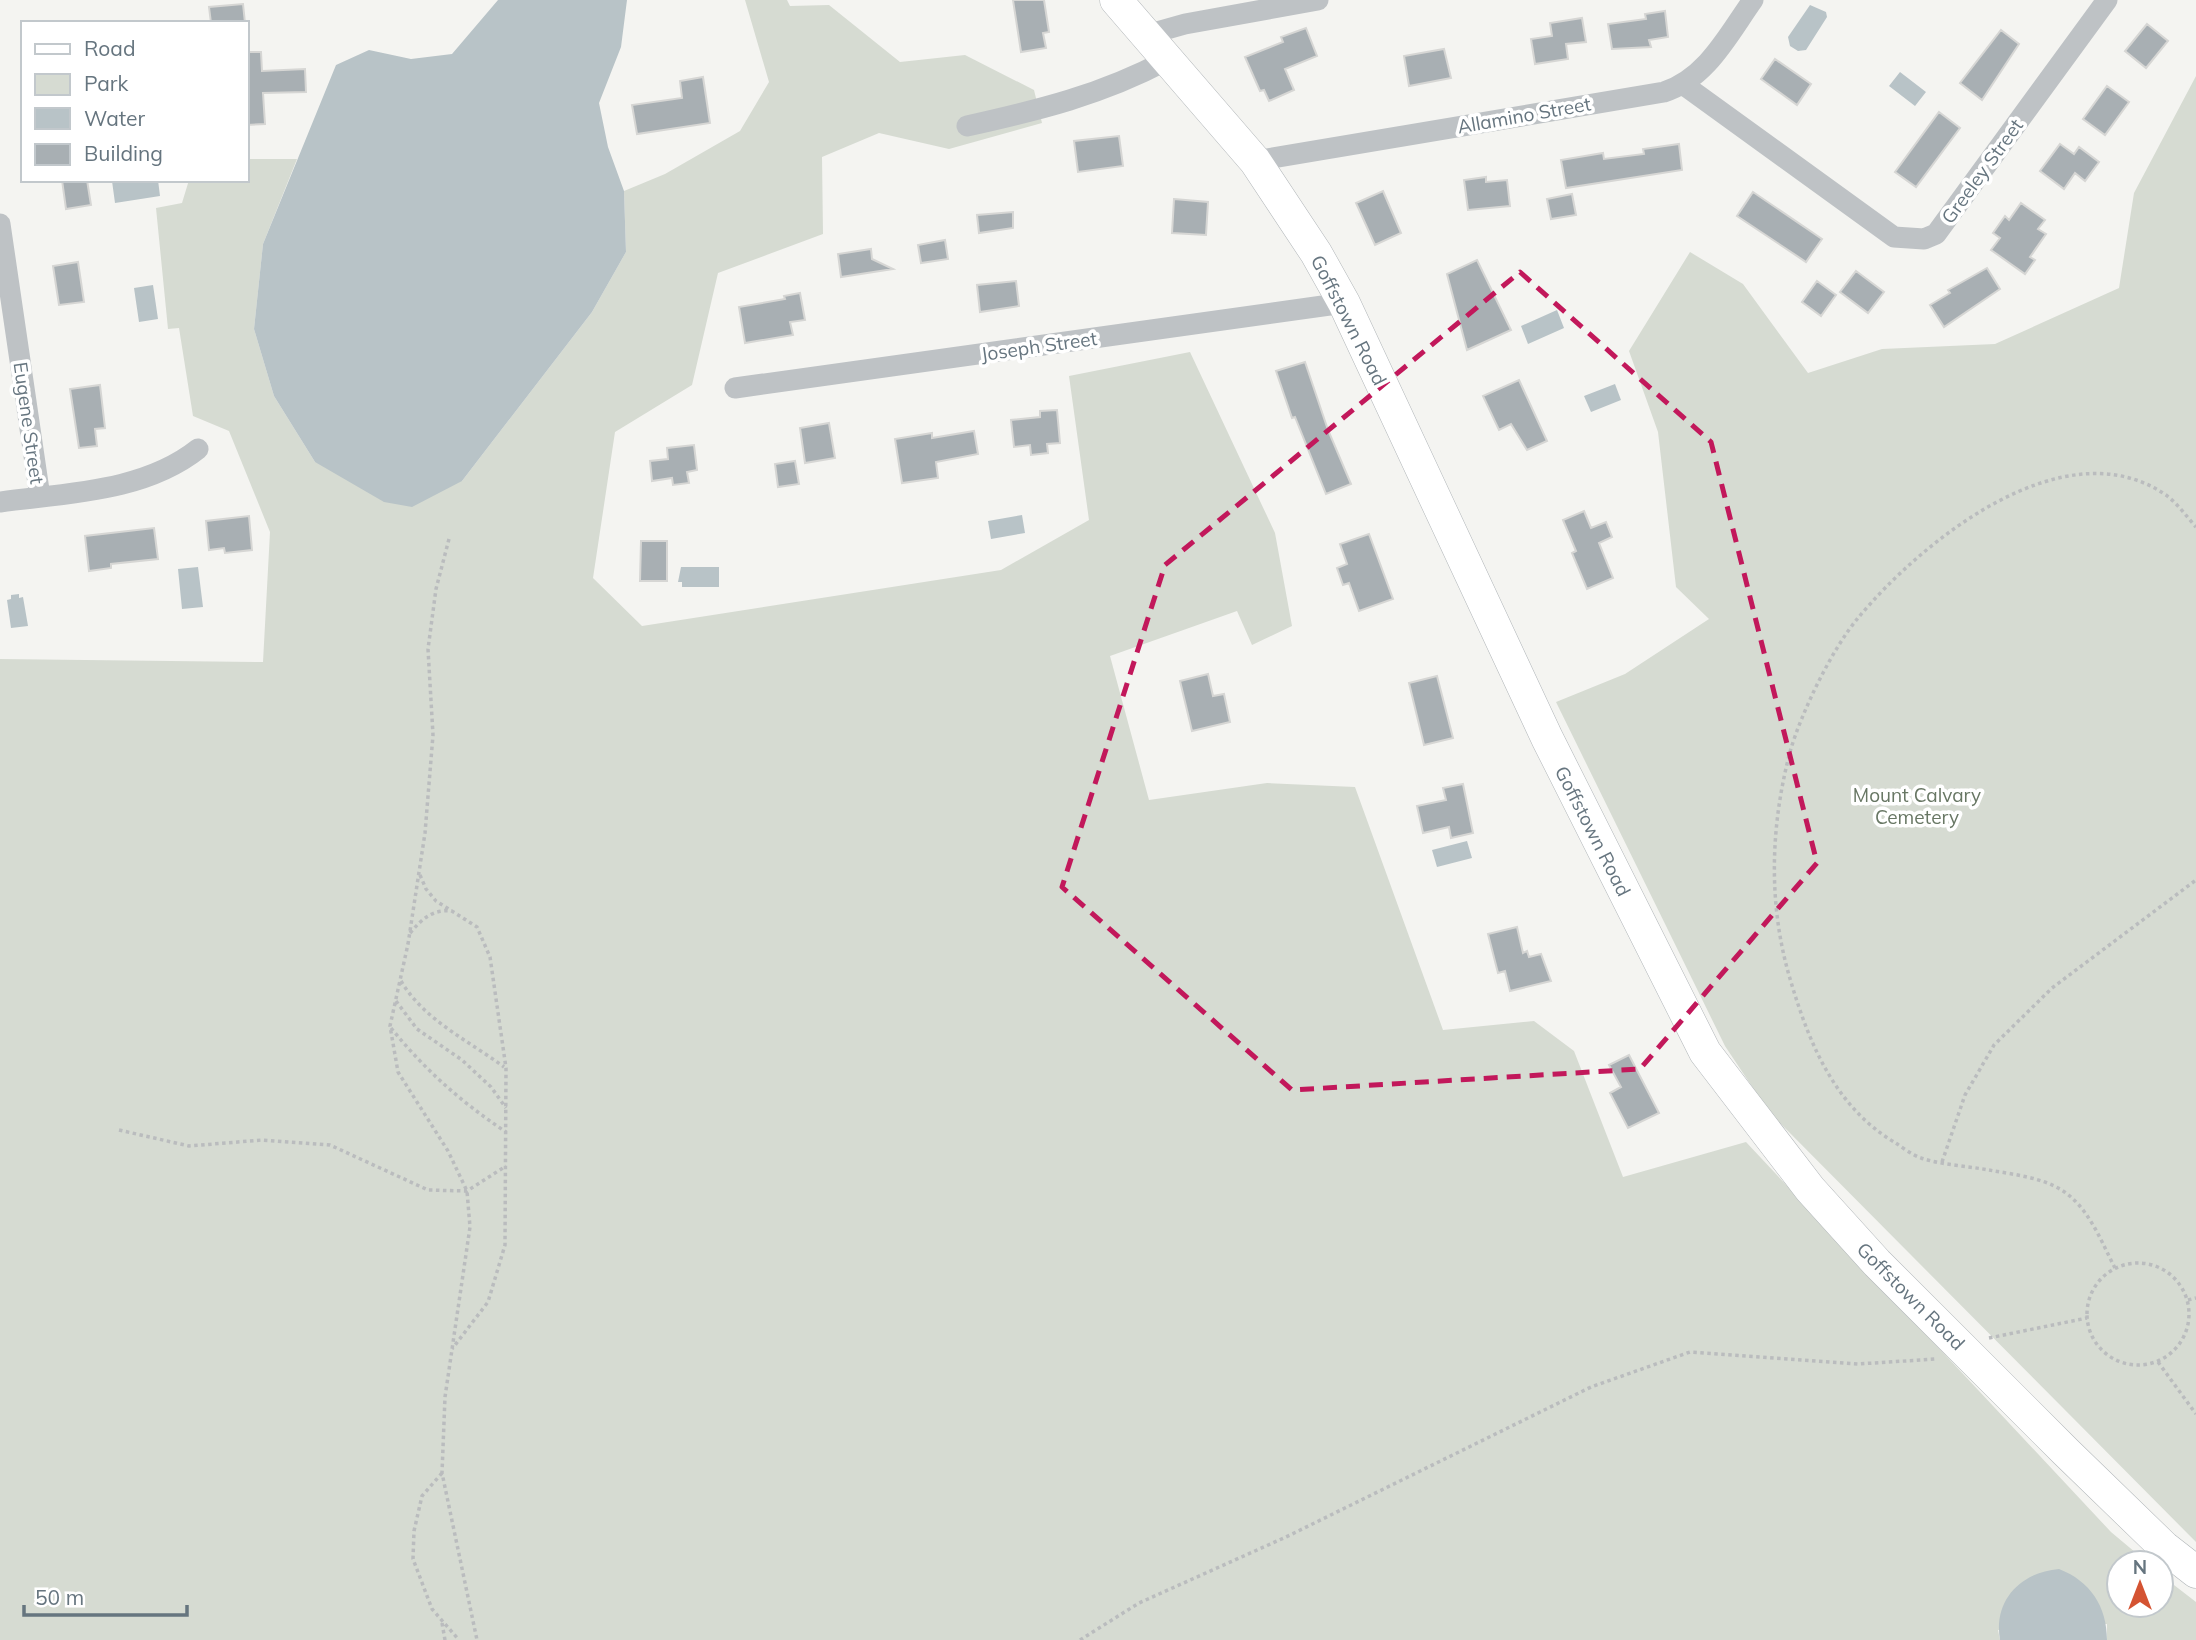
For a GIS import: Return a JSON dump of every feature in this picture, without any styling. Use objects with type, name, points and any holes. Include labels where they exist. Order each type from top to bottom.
[{"type":"main road","name":"Goffstown Road","points":[[1116,0],[1255,161],[1316,253],[1344,303],[1547,738],[1705,1052],[1810,1189],[1877,1264],[2164,1547],[2196,1572]]},
{"type":"street","points":[[1146,34],[1185,24],[1318,0]]},
{"type":"street","name":"Allamino Street","points":[[1255,161],[1664,92],[1684,85],[1707,64],[1753,0]]},
{"type":"street","name":"Greeley Street","points":[[1684,85],[1894,237],[1924,239],[1936,234],[2107,0]]},
{"type":"street","points":[[967,127],[1062,105],[1131,79],[1167,60]]},
{"type":"street","name":"Eugene Street","points":[[0,225],[40,497]]},
{"type":"street","name":"Joseph Street","points":[[735,388],[1344,303]]},
{"type":"street","points":[[0,502],[159,475],[198,449]]},
{"type":"path","points":[[2115,1268],[2087,1217],[2072,1197],[2050,1184],[2021,1176],[1920,1158],[1870,1128],[1835,1088],[1816,1053],[1791,982],[1777,920],[1774,831],[1791,750],[1811,696],[1857,619],[1924,549],[1995,501],[2054,479],[2093,473],[2134,480],[2167,495],[2196,527]]},
{"type":"path","points":[[449,539],[436,589],[428,649],[433,735],[419,873],[410,933],[390,1026],[398,1072],[448,1151],[467,1191],[470,1227],[445,1397],[442,1474],[477,1640]]},
{"type":"path","points":[[419,873],[426,889],[436,901],[477,927],[490,957],[506,1068],[505,1245],[488,1302],[452,1350]]},
{"type":"path","points":[[1942,1162],[1965,1095],[1994,1045],[2052,988],[2196,880]]},
{"type":"path","points":[[410,933],[424,916],[442,910],[454,911]]},
{"type":"path","points":[[400,979],[412,1000],[430,1016],[506,1068]]},
{"type":"path","points":[[396,1001],[417,1029],[462,1060],[491,1087],[506,1108]]},
{"type":"path","points":[[390,1026],[419,1062],[468,1107],[506,1132]]},
{"type":"path","points":[[119,1130],[189,1146],[262,1140],[330,1145],[428,1189],[467,1191],[506,1166]]},
{"type":"path","points":[[2129,1263],[2159,1266],[2182,1286],[2188,1300],[2188,1329],[2176,1348],[2158,1362],[2142,1365],[2111,1358],[2090,1334],[2087,1318],[2093,1288],[2115,1268],[2129,1263]]},
{"type":"path","points":[[2188,1300],[2196,1298]]},
{"type":"path","points":[[1080,1640],[1139,1602],[1286,1537],[1591,1387],[1690,1352],[1858,1364],[1932,1360],[1962,1348],[2087,1318]]},
{"type":"path","points":[[2158,1362],[2196,1414]]},
{"type":"path","points":[[442,1474],[422,1496],[414,1531],[413,1559],[432,1609],[459,1640]]},
{"type":"path","points":[[442,1621],[445,1640]]},
{"type":"highlighted area","points":[[1520,272],[1711,442],[1817,863],[1640,1069],[1292,1090],[1062,887],[1165,565]]},
{"type":"green space","points":[[745,0],[787,0],[790,6],[829,5],[900,62],[965,55],[1034,90],[1042,123],[949,149],[879,133],[822,157],[823,234],[718,273],[692,385],[615,432],[593,578],[642,626],[1001,570],[1089,520],[1069,376],[1190,352],[1275,533],[1292,626],[1252,645],[1237,611],[1110,656],[1149,800],[1267,783],[1355,787],[1443,1030],[1534,1021],[1574,1051],[1623,1177],[1746,1142],[2111,1532],[2131,1549],[2105,1549],[2105,1619],[2175,1619],[2175,1586],[2196,1602],[2196,1640],[2107,1640],[2107,1624],[1998,1630],[2000,1640],[0,1640],[0,659],[263,662],[270,532],[229,431],[193,416],[179,328],[168,329],[156,208],[182,203],[188,182],[248,182],[248,159],[297,159],[263,244],[254,329],[274,396],[315,462],[462,481],[592,312],[626,252],[624,191],[665,174],[740,131],[769,82]]},
{"type":"green space","name":"Mount Calvary Cemetery","points":[[2196,76],[2196,1542],[1769,1112],[1725,1046],[1556,702],[1625,674],[1709,619],[1676,587],[1658,432],[1629,351],[1690,252],[1743,284],[1808,373],[1882,349],[1995,344],[2119,288],[2134,193]]},
{"type":"water","points":[[498,0],[627,0],[621,47],[599,103],[608,147],[624,191],[626,252],[592,312],[462,481],[412,507],[384,502],[315,462],[274,396],[254,329],[263,244],[336,65],[369,50],[411,59],[452,54]]},
{"type":"water","points":[[1810,5],[1826,12],[1827,17],[1806,50],[1798,51],[1790,46],[1788,37]]},
{"type":"water","points":[[1900,72],[1926,92],[1915,106],[1889,86]]},
{"type":"water","points":[[112,182],[158,182],[160,196],[115,203]]},
{"type":"water","points":[[153,285],[158,319],[139,322],[134,288]]},
{"type":"water","points":[[1557,310],[1564,328],[1528,344],[1521,326]]},
{"type":"water","points":[[1615,384],[1621,400],[1591,412],[1584,396]]},
{"type":"water","points":[[1022,515],[1025,533],[991,539],[988,521]]},
{"type":"water","points":[[198,567],[203,607],[182,609],[178,569]]},
{"type":"water","points":[[681,567],[719,567],[719,587],[682,587],[682,582],[678,582]]},
{"type":"water","points":[[19,594],[19,598],[23,597],[28,626],[11,628],[7,600],[11,599],[11,595]]},
{"type":"water","points":[[1467,841],[1472,858],[1437,867],[1432,850]]},
{"type":"water","points":[[2059,1569],[2080,1580],[2095,1596],[2104,1616],[2107,1640],[2000,1640],[2001,1612],[2013,1591],[2033,1576]]},
{"type":"building","points":[[1013,0],[1044,0],[1049,32],[1043,33],[1046,48],[1021,52]]},
{"type":"building","points":[[243,4],[245,21],[211,21],[209,7]]},
{"type":"building","points":[[1665,11],[1668,37],[1649,40],[1651,47],[1612,49],[1608,24],[1646,19],[1645,14]]},
{"type":"building","points":[[1582,18],[1586,42],[1566,44],[1568,59],[1535,64],[1531,39],[1552,36],[1550,23]]},
{"type":"building","points":[[2147,24],[2168,41],[2146,68],[2125,51]]},
{"type":"building","points":[[1306,28],[1317,56],[1285,69],[1294,90],[1269,101],[1264,90],[1260,91],[1245,57],[1283,42],[1281,37]]},
{"type":"building","points":[[2001,30],[2019,44],[1982,100],[1960,83]]},
{"type":"building","points":[[1444,49],[1451,78],[1409,86],[1404,56]]},
{"type":"building","points":[[248,52],[261,52],[262,71],[305,69],[306,92],[263,93],[265,124],[248,125]]},
{"type":"building","points":[[1775,59],[1811,84],[1797,105],[1761,79]]},
{"type":"building","points":[[703,77],[710,123],[637,134],[632,105],[682,98],[680,81]]},
{"type":"building","points":[[2107,86],[2129,102],[2105,135],[2083,119]]},
{"type":"building","points":[[1939,112],[1960,128],[1916,187],[1895,172]]},
{"type":"building","points":[[1119,136],[1123,166],[1078,172],[1074,141]]},
{"type":"building","points":[[1679,144],[1682,170],[1566,188],[1561,160],[1603,153],[1604,159],[1644,154],[1643,149]]},
{"type":"building","points":[[2060,144],[2074,154],[2079,147],[2099,162],[2085,181],[2075,173],[2064,189],[2040,171]]},
{"type":"building","points":[[1486,177],[1486,182],[1507,180],[1510,206],[1468,210],[1464,180]]},
{"type":"building","points":[[62,182],[87,182],[91,205],[66,209]]},
{"type":"building","points":[[1383,191],[1401,233],[1375,245],[1356,203]]},
{"type":"building","points":[[1753,192],[1822,239],[1806,262],[1737,216]]},
{"type":"building","points":[[1572,194],[1576,215],[1551,219],[1547,199]]},
{"type":"building","points":[[1174,199],[1208,202],[1206,235],[1172,233]]},
{"type":"building","points":[[2021,203],[2045,220],[2038,229],[2046,234],[2030,257],[2035,260],[2025,274],[1991,250],[2000,238],[1993,233],[2005,216],[2009,220]]},
{"type":"building","points":[[1013,212],[1013,228],[979,233],[977,215]]},
{"type":"building","points":[[945,240],[948,259],[921,263],[918,245]]},
{"type":"building","points":[[871,249],[872,259],[893,269],[841,277],[838,254]]},
{"type":"building","points":[[1477,260],[1511,330],[1467,350],[1447,274]]},
{"type":"building","points":[[78,262],[84,302],[59,305],[53,266]]},
{"type":"building","points":[[1987,268],[2000,289],[1944,327],[1930,305],[1950,293],[1948,290]]},
{"type":"building","points":[[1856,271],[1884,292],[1868,313],[1840,292]]},
{"type":"building","points":[[1016,281],[1019,306],[980,312],[977,285]]},
{"type":"building","points":[[1817,281],[1836,295],[1821,316],[1802,302]]},
{"type":"building","points":[[800,293],[805,320],[790,322],[793,335],[745,343],[739,307],[785,299],[784,296]]},
{"type":"building","points":[[1305,362],[1328,430],[1351,484],[1326,494],[1295,417],[1292,418],[1276,371]]},
{"type":"building","points":[[1519,380],[1547,441],[1527,450],[1511,424],[1499,430],[1483,396]]},
{"type":"building","points":[[100,385],[105,428],[95,429],[97,446],[79,448],[70,389]]},
{"type":"building","points":[[1057,410],[1060,443],[1047,444],[1048,453],[1031,455],[1030,445],[1014,447],[1011,420],[1040,417],[1040,411]]},
{"type":"building","points":[[829,423],[835,458],[805,463],[800,428]]},
{"type":"building","points":[[974,431],[978,454],[936,462],[938,478],[902,483],[895,439],[932,433],[932,438]]},
{"type":"building","points":[[694,445],[697,470],[687,472],[689,483],[673,485],[672,478],[652,481],[650,461],[668,459],[667,448]]},
{"type":"building","points":[[795,461],[799,484],[778,487],[775,464]]},
{"type":"building","points":[[1584,511],[1591,528],[1606,522],[1612,537],[1599,543],[1613,578],[1587,589],[1572,553],[1576,551],[1563,520]]},
{"type":"building","points":[[249,516],[252,550],[225,553],[224,548],[209,550],[206,521]]},
{"type":"building","points":[[154,528],[158,559],[111,564],[111,568],[89,571],[85,536]]},
{"type":"building","points":[[1369,534],[1393,599],[1359,611],[1349,583],[1343,585],[1337,568],[1347,564],[1340,544]]},
{"type":"building","points":[[641,541],[667,541],[667,581],[640,581]]},
{"type":"building","points":[[1208,674],[1213,696],[1224,694],[1230,722],[1192,731],[1180,681]]},
{"type":"building","points":[[1437,676],[1453,738],[1424,745],[1409,683]]},
{"type":"building","points":[[1463,784],[1473,833],[1451,838],[1449,827],[1423,833],[1417,806],[1446,800],[1443,788]]},
{"type":"building","points":[[1517,927],[1523,953],[1527,951],[1529,957],[1541,954],[1551,981],[1510,991],[1505,971],[1498,973],[1488,934]]},
{"type":"building","points":[[1629,1055],[1659,1113],[1628,1128],[1610,1093],[1621,1087],[1609,1065]]}]
